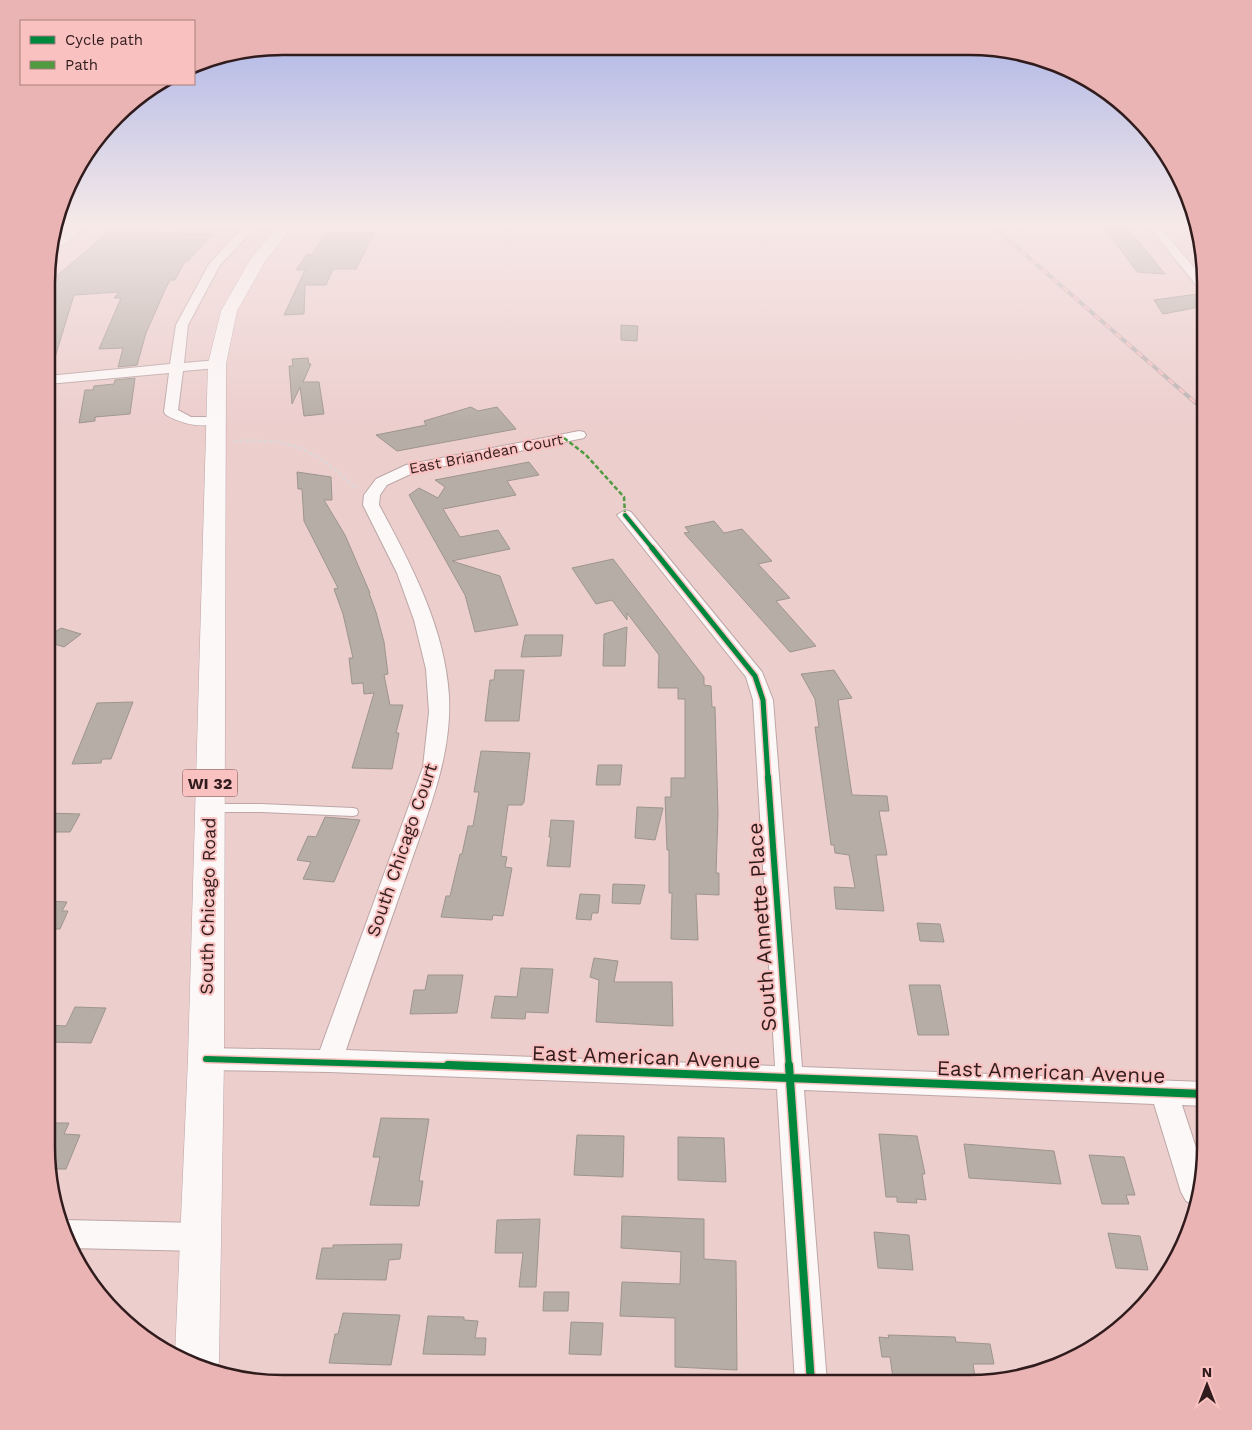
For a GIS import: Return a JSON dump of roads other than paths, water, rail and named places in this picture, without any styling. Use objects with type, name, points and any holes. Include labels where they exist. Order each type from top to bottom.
[{"type":"main road","name":"South Chicago Road","points":[[196,1358],[206,1059],[216,364],[229,311],[241,290]]},
{"type":"street","points":[[199,290],[182,325],[171,412],[215,431]]},
{"type":"street","points":[[55,379],[216,364]]},
{"type":"street","name":"East Briandean Court","points":[[365,491],[411,468],[579,435]]},
{"type":"street","name":"South Chicago Court","points":[[329,1061],[432,766],[438,715],[439,696],[425,619],[402,562],[371,506],[365,491]]},
{"type":"street","name":"South Annette Place","points":[[625,515],[755,676],[763,700],[810,1375]]},
{"type":"street","name":"East American Avenue","points":[[206,1059],[329,1061],[1197,1094]]},
{"type":"street","points":[[1164,1092],[1194,1185]]},
{"type":"street","points":[[72,1234],[199,1237]]},
{"type":"lane","points":[[210,808],[353,812]]},
{"type":"railway","points":[[1066,290],[1197,404]]}]
